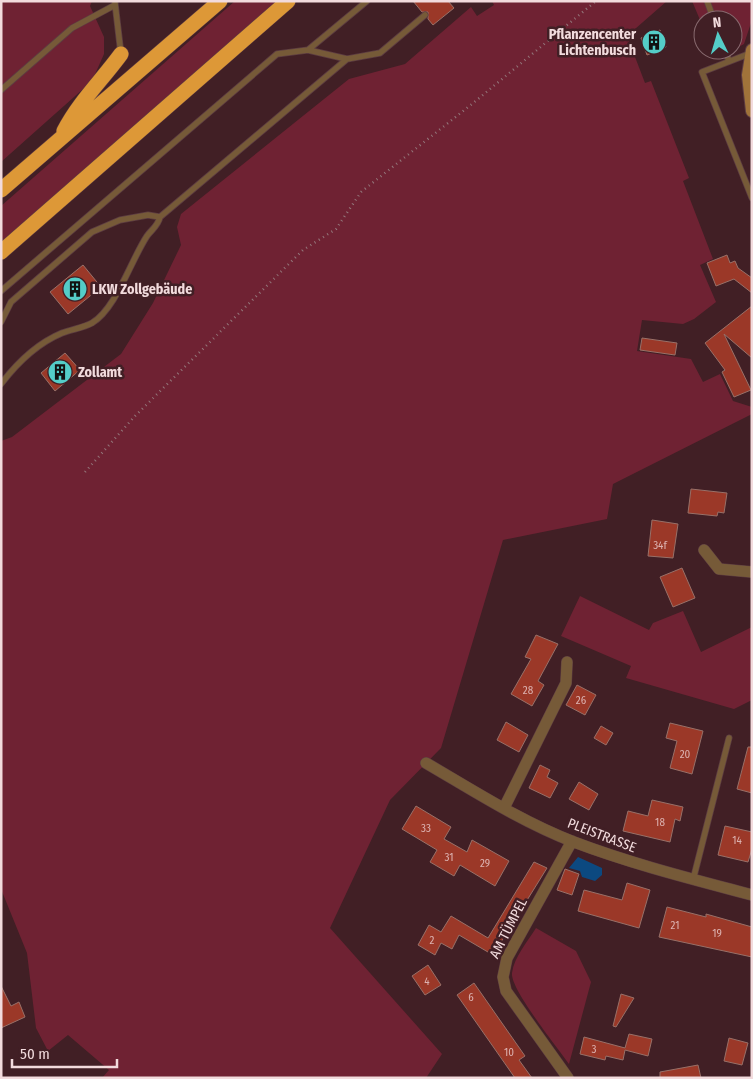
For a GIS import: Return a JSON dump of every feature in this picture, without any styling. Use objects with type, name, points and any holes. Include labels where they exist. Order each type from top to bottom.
[{"type":"highway","points":[[1,190],[220,1]]},
{"type":"highway","points":[[1,252],[288,1]]},
{"type":"highway","points":[[60,139],[76,108],[96,87],[121,54]]},
{"type":"street","points":[[751,52],[748,83],[752,111]]},
{"type":"street","points":[[704,550],[719,569],[752,572]]},
{"type":"street","points":[[504,808],[566,683],[567,662]]},
{"type":"street","name":"PLEISTRASSE","points":[[426,763],[504,808],[572,841],[638,865],[752,895]]},
{"type":"street","name":"AM TÜMPEL","points":[[568,1078],[506,991],[503,977],[507,958],[572,841]]},
{"type":"lane","points":[[308,50],[367,1]]},
{"type":"lane","points":[[1,90],[72,28],[115,3],[121,54]]},
{"type":"lane","points":[[1,291],[276,54],[308,50],[347,59],[380,53],[425,15]]},
{"type":"lane","points":[[751,52],[702,72],[752,198]]},
{"type":"lane","points":[[1,384],[12,369],[28,354],[60,334],[92,323],[108,306],[160,218],[347,59]]},
{"type":"lane","points":[[1,322],[11,302],[92,232],[120,220],[148,215],[160,218]]},
{"type":"lane","points":[[1,373],[12,369]]},
{"type":"lane","points":[[694,880],[729,738]]},
{"type":"path","points":[[85,472],[135,416],[303,250],[336,229],[361,192],[472,104],[596,1]]},
{"type":"shaded area","points":[[1,1],[92,1],[90,6],[104,37],[104,54],[92,81],[1,162]]},
{"type":"shaded area","points":[[235,1],[277,1],[1,243],[1,206]]},
{"type":"shaded area","points":[[492,1],[667,1],[627,36],[645,83],[651,81],[689,178],[683,181],[713,259],[700,265],[716,302],[694,319],[683,324],[642,320],[637,351],[691,359],[703,382],[720,374],[733,401],[752,407],[752,414],[613,484],[607,519],[503,540],[441,748],[390,800],[330,928],[442,1054],[426,1078],[102,1078],[109,1070],[68,1035],[48,1051],[36,1028],[27,953],[1,889],[1,441],[12,437],[121,354],[153,303],[181,245],[177,227],[181,214],[349,79],[405,64],[471,7],[477,16],[494,5]]},
{"type":"shaded area","points":[[692,1],[752,1],[752,20],[744,44],[743,10],[696,10]]},
{"type":"shaded area","points":[[580,596],[649,630],[653,623],[683,611],[701,652],[752,627],[752,700],[734,709],[626,678],[631,666],[561,636]]},
{"type":"shaded area","points":[[536,928],[576,951],[591,982],[569,1064],[526,1004],[513,981],[512,973],[515,961]]},
{"type":"water","points":[[578,857],[602,868],[602,875],[595,881],[582,877],[580,871],[569,868]]},
{"type":"building","points":[[413,1],[448,1],[454,8],[433,25],[428,19],[428,12],[422,12]]},
{"type":"building","name":"Pflanzencenter Lichtenbusch","points":[[660,30],[666,47],[647,55],[641,38]]},
{"type":"building","points":[[727,255],[730,263],[735,261],[738,268],[752,278],[752,293],[734,279],[716,286],[707,263]]},
{"type":"building","name":"LKW Zollgebäude","points":[[83,265],[101,287],[68,314],[50,292]]},
{"type":"building","points":[[752,306],[752,358],[724,334],[751,390],[734,397],[722,372],[725,370],[705,343]]},
{"type":"building","points":[[642,338],[677,343],[675,355],[640,350]]},
{"type":"building","name":"Zollamt","points":[[65,353],[80,370],[55,391],[41,373]]},
{"type":"building","points":[[691,489],[727,493],[724,513],[718,512],[717,516],[688,513]]},
{"type":"building","points":[[652,520],[678,524],[673,558],[648,556]]},
{"type":"building","points":[[682,568],[695,598],[673,607],[660,577]]},
{"type":"building","points":[[536,635],[558,644],[538,681],[544,685],[532,706],[511,694],[531,659],[525,657]]},
{"type":"building","points":[[577,685],[596,695],[585,715],[566,705]]},
{"type":"building","points":[[506,722],[528,735],[519,752],[497,740]]},
{"type":"building","points":[[670,723],[703,731],[692,774],[670,768],[677,741],[666,738]]},
{"type":"building","points":[[601,726],[613,733],[606,745],[594,738]]},
{"type":"building","points":[[748,747],[752,747],[752,793],[737,789]]},
{"type":"building","points":[[540,765],[550,770],[547,777],[558,783],[550,798],[529,788]]},
{"type":"building","points":[[579,782],[598,794],[589,810],[569,799]]},
{"type":"building","points":[[652,800],[683,807],[680,821],[675,819],[670,842],[623,831],[628,811],[648,816]]},
{"type":"building","points":[[416,806],[451,827],[444,839],[467,852],[472,840],[509,861],[495,886],[460,865],[454,876],[430,862],[437,850],[402,829]]},
{"type":"building","points":[[725,826],[752,832],[752,849],[748,862],[718,855]]},
{"type":"building","points":[[534,862],[547,868],[493,955],[459,935],[452,949],[441,943],[435,955],[418,945],[429,925],[441,932],[451,916],[488,938]]},
{"type":"building","points":[[565,869],[579,874],[572,895],[557,890]]},
{"type":"building","points":[[627,883],[650,890],[639,928],[578,911],[584,890],[622,900]]},
{"type":"building","points":[[667,907],[706,917],[706,914],[752,927],[752,957],[659,937]]},
{"type":"building","points":[[428,965],[441,985],[425,995],[412,976]]},
{"type":"building","points":[[474,983],[525,1056],[519,1060],[532,1078],[515,1078],[457,995]]},
{"type":"building","points":[[1,986],[11,1006],[19,1002],[25,1017],[1,1028]]},
{"type":"building","points":[[621,994],[634,998],[616,1027],[613,1026]]},
{"type":"building","points":[[629,1034],[652,1039],[648,1056],[625,1050],[623,1060],[606,1056],[605,1060],[580,1054],[584,1037],[625,1048]]},
{"type":"building","points":[[729,1038],[748,1043],[742,1065],[724,1061]]},
{"type":"building","points":[[698,1065],[701,1078],[660,1078],[660,1072]]},
{"type":"place","name":"Pflanzencenter Lichtenbusch","points":[[654,42]]},
{"type":"place","name":"LKW Zollgebäude","points":[[75,289]]},
{"type":"place","name":"Zollamt","points":[[60,372]]}]
